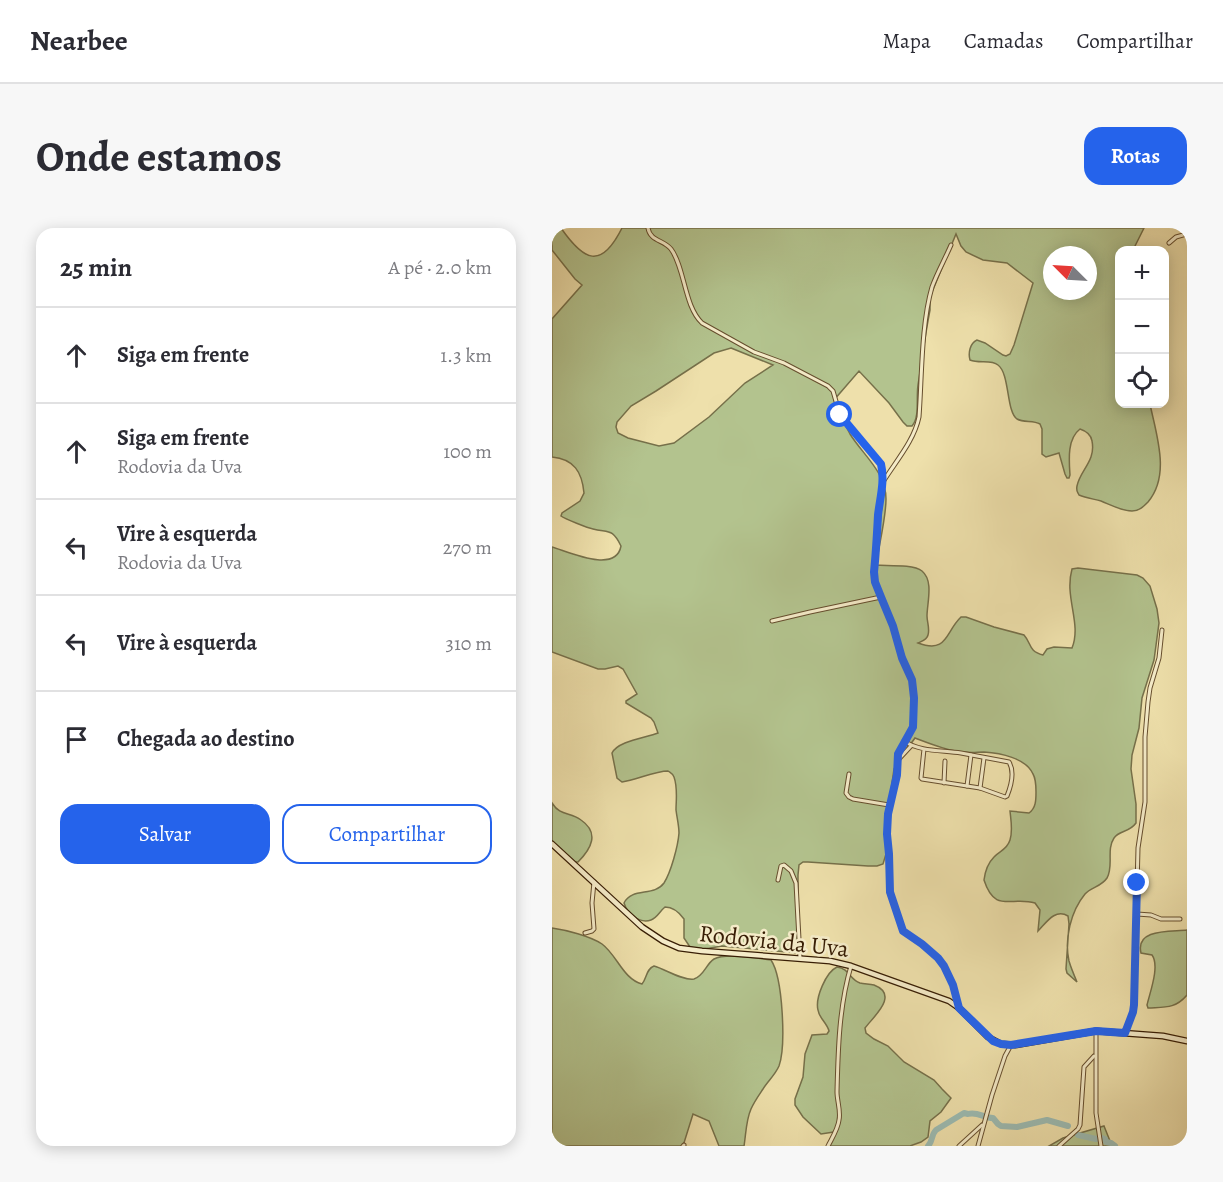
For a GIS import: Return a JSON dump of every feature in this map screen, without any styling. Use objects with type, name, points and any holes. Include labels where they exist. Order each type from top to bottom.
[{"type":"street","points":[[648,228],[651,237],[670,248],[676,259],[697,318],[754,352],[784,363],[828,386],[833,391],[840,415],[881,464],[883,471],[878,515],[875,582],[912,680],[914,698],[913,727],[898,754],[897,775],[889,805],[887,824],[889,886],[903,931],[941,961],[953,985],[959,1008]]},
{"type":"street","points":[[1169,243],[1176,237],[1187,234]]},
{"type":"street","points":[[882,484],[917,426],[925,328],[931,294],[951,245]]},
{"type":"street","points":[[772,621],[881,597]]},
{"type":"street","points":[[1125,1033],[1134,1005],[1138,848],[1144,802],[1148,702],[1159,658],[1162,630]]},
{"type":"street","points":[[904,741],[911,746],[924,749],[1009,762],[1012,768],[1012,778],[1007,796],[980,788],[922,779],[924,749]]},
{"type":"street","points":[[897,761],[911,746]]},
{"type":"street","points":[[967,786],[971,755]]},
{"type":"street","points":[[980,788],[984,758]]},
{"type":"street","points":[[944,783],[945,762]]},
{"type":"street","points":[[849,774],[846,793],[849,797],[889,805]]},
{"type":"street","name":"Rodovia da Uva","points":[[552,844],[648,932],[674,946],[693,951],[824,960],[851,966],[942,998],[959,1008],[993,1041],[1011,1045]]},
{"type":"street","points":[[778,880],[781,866],[784,865],[791,871],[796,883],[800,958]]},
{"type":"street","points":[[585,933],[592,932],[595,925],[592,903],[594,882]]},
{"type":"street","points":[[1137,914],[1161,919],[1180,919]]},
{"type":"street","points":[[828,1146],[840,1115],[837,1096],[842,1015],[851,966]]},
{"type":"street","points":[[1096,1031],[1096,1113],[1101,1146]]},
{"type":"street","points":[[978,1146],[1005,1056],[1011,1045],[1096,1031],[1163,1036],[1187,1041]]},
{"type":"street","points":[[1059,1146],[1080,1125],[1084,1067],[1095,1054]]},
{"type":"street","points":[[959,1146],[984,1124]]},
{"type":"green space","points":[[552,228],[561,228],[577,248],[592,256],[600,255],[607,250],[622,228],[1144,228],[1135,246],[1115,246],[1115,408],[1151,408],[1160,454],[1159,480],[1155,491],[1143,507],[1132,511],[1124,510],[1079,495],[1077,489],[1079,480],[1090,460],[1093,448],[1089,435],[1080,429],[1073,438],[1070,450],[1070,475],[1067,478],[1059,453],[1046,457],[1042,454],[1040,424],[1017,419],[1014,415],[1004,376],[998,365],[992,362],[970,360],[970,348],[977,340],[1003,355],[1010,354],[1033,283],[1007,263],[983,260],[966,252],[956,234],[930,297],[918,385],[917,412],[912,426],[907,426],[903,422],[889,403],[859,371],[834,400],[850,434],[873,464],[885,489],[885,515],[876,565],[906,566],[918,569],[926,575],[928,580],[929,633],[918,643],[928,646],[941,644],[961,617],[966,617],[1024,635],[1033,649],[1043,655],[1047,649],[1054,647],[1072,648],[1075,629],[1070,590],[1072,569],[1137,575],[1150,586],[1159,623],[1154,660],[1142,698],[1139,728],[1132,755],[1131,769],[1136,823],[1114,838],[1107,878],[1087,892],[1080,901],[1072,917],[1068,934],[1068,916],[1055,915],[1038,931],[1040,910],[1035,903],[999,900],[993,897],[984,880],[990,862],[1007,846],[1010,840],[1012,830],[1010,811],[1029,813],[1034,806],[1036,783],[1030,769],[1019,760],[1005,755],[952,750],[915,738],[894,769],[891,812],[883,864],[868,866],[803,862],[799,865],[798,953],[722,946],[705,949],[690,947],[684,938],[684,919],[673,909],[665,907],[655,918],[647,921],[634,917],[628,910],[624,903],[628,898],[660,887],[669,872],[676,852],[679,833],[676,810],[677,794],[673,776],[668,771],[622,782],[617,778],[612,753],[615,749],[658,733],[651,718],[626,703],[637,694],[623,669],[618,666],[598,669],[552,652],[552,547],[601,560],[610,559],[617,554],[621,546],[610,532],[590,528],[561,516],[580,501],[584,493],[576,468],[560,458],[552,457],[552,319],[582,285],[552,250]],"holes":[[[731,348],[773,365],[745,383],[709,417],[674,443],[659,446],[618,433],[617,422],[631,406],[714,353]]]},
{"type":"green space","points":[[552,803],[558,810],[581,820],[590,830],[592,841],[587,852],[578,862],[552,845]]},
{"type":"green space","points":[[552,928],[591,938],[602,944],[630,977],[642,984],[649,969],[654,966],[679,977],[694,979],[711,961],[719,957],[742,956],[771,960],[781,996],[783,1028],[781,1056],[779,1066],[751,1109],[744,1146],[719,1146],[709,1121],[693,1114],[683,1146],[552,1146]]},
{"type":"green space","points":[[1187,930],[1187,995],[1174,1005],[1148,1008],[1155,966],[1152,955],[1141,953],[1144,939],[1156,933]]},
{"type":"green space","points":[[1068,946],[1069,961],[1077,982],[1067,973]]},
{"type":"green space","points":[[837,967],[845,970],[856,981],[874,985],[885,994],[882,1006],[865,1028],[866,1033],[888,1046],[904,1062],[934,1080],[951,1098],[941,1112],[930,1121],[928,1137],[921,1142],[910,1146],[828,1146],[834,1132],[821,1134],[803,1117],[795,1105],[803,1077],[805,1054],[812,1035],[827,1034],[829,1031],[819,1013],[818,999],[825,980]]},
{"type":"green space","points":[[1104,1126],[1112,1146],[1049,1146],[1063,1138]]},
{"type":"waterway","points":[[928,1146],[936,1130],[964,1113],[993,1118],[1001,1126],[1017,1127],[1047,1120],[1068,1126]]},
{"type":"waterway","points":[[1078,1135],[1102,1138],[1115,1146]]},
{"type":"route","points":[[840,415],[876,456],[883,471],[878,515],[875,582],[912,680],[913,727],[898,754],[897,775],[889,805],[887,824],[889,886],[903,931],[941,961],[953,985],[959,1008],[995,1042],[1011,1045],[1096,1031],[1125,1033],[1134,1005],[1137,883]]}]
